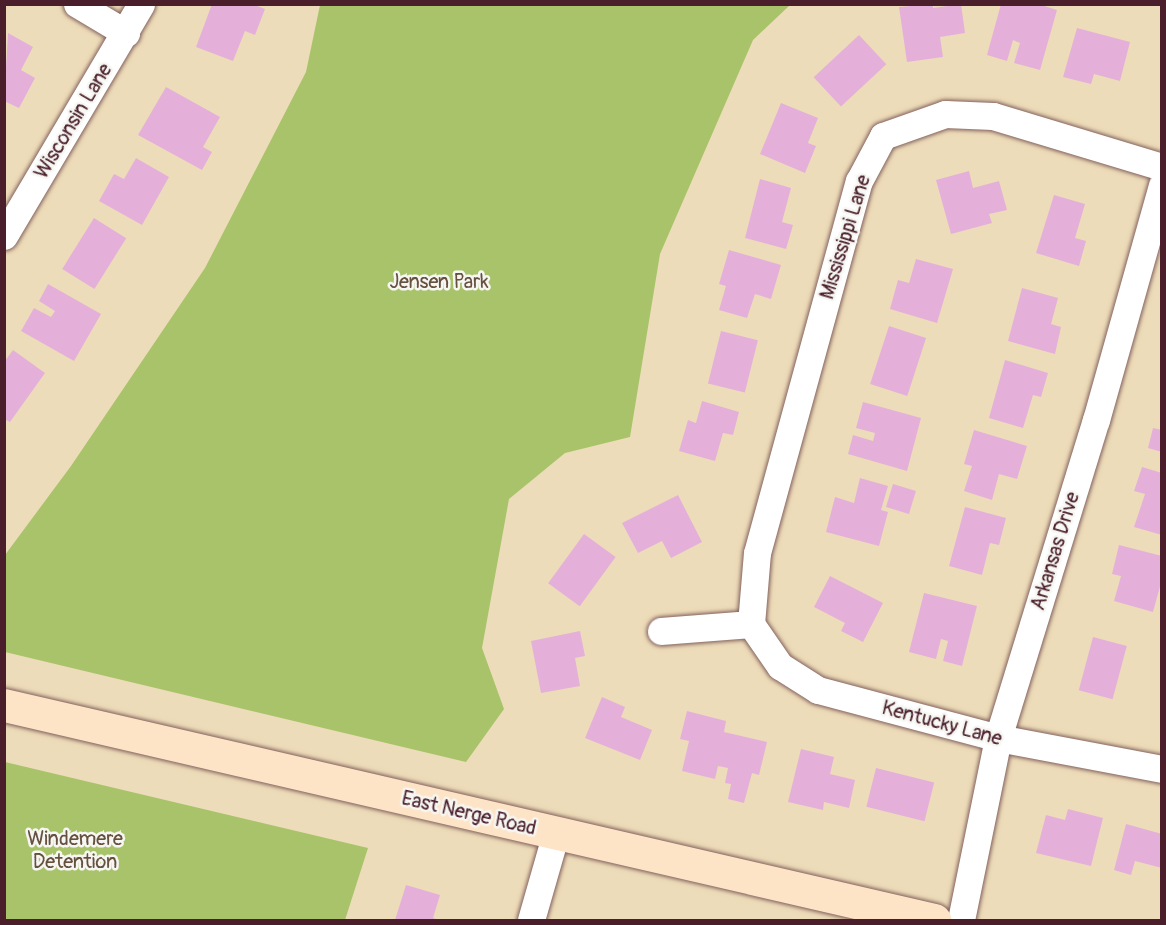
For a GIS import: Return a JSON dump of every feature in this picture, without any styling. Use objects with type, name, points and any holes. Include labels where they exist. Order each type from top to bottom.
[{"type":"main road","name":"East Nerge Road","points":[[4,705],[934,921]]},
{"type":"street","points":[[77,4],[126,33]]},
{"type":"street","name":"Wisconsin Lane","points":[[4,236],[126,33],[141,4]]},
{"type":"street","name":"Mississippi Lane","points":[[751,624],[757,553],[859,181],[883,136],[945,114],[993,116],[1161,167]]},
{"type":"street","name":"Arkansas Drive","points":[[961,921],[998,738],[1096,420],[1161,185]]},
{"type":"street","points":[[661,631],[751,624]]},
{"type":"street","name":"Kentucky Lane","points":[[751,624],[780,666],[818,690],[998,738],[1161,769]]},
{"type":"street","points":[[531,921],[556,833]]},
{"type":"green space","name":"Jensen Park","points":[[320,5],[790,5],[753,40],[660,254],[630,437],[565,453],[509,499],[482,648],[504,709],[466,762],[5,652],[5,555],[71,466],[205,268],[306,72]]},
{"type":"green space","name":"Windemere Detention","points":[[5,762],[368,848],[345,920],[5,920]]},
{"type":"building","points":[[212,4],[252,4],[265,9],[255,35],[245,31],[233,61],[196,47]]},
{"type":"building","points":[[933,4],[933,8],[961,4],[965,33],[940,37],[943,57],[907,62],[899,7]]},
{"type":"building","points":[[1001,4],[1038,4],[1057,10],[1040,70],[1014,63],[1020,43],[1013,40],[1007,61],[987,55]]},
{"type":"building","points":[[1077,28],[1130,42],[1120,81],[1094,74],[1091,84],[1063,77]]},
{"type":"building","points":[[8,33],[33,47],[21,70],[35,78],[19,108],[4,101]]},
{"type":"building","points":[[859,35],[886,64],[841,107],[814,77]]},
{"type":"building","points":[[166,87],[220,117],[203,147],[212,152],[202,170],[138,135]]},
{"type":"building","points":[[781,103],[818,118],[808,143],[816,146],[805,173],[760,154]]},
{"type":"building","points":[[136,158],[169,177],[142,225],[99,201],[114,174],[124,179]]},
{"type":"building","points":[[969,171],[973,188],[999,181],[1007,210],[989,214],[992,223],[951,234],[936,180]]},
{"type":"building","points":[[760,179],[791,188],[782,222],[793,225],[786,249],[745,238]]},
{"type":"building","points":[[1054,195],[1085,204],[1075,238],[1086,241],[1079,266],[1036,253]]},
{"type":"building","points":[[94,218],[126,238],[94,289],[62,269]]},
{"type":"building","points":[[729,250],[781,265],[771,299],[755,294],[747,318],[719,310],[726,286],[719,284]]},
{"type":"building","points":[[916,259],[953,269],[937,323],[890,309],[898,280],[909,283]]},
{"type":"building","points":[[48,284],[101,314],[74,361],[21,331],[34,308],[51,317],[55,311],[39,301]]},
{"type":"building","points":[[1022,288],[1058,298],[1051,324],[1061,327],[1055,354],[1008,341]]},
{"type":"building","points":[[889,326],[926,338],[907,396],[870,384]]},
{"type":"building","points":[[721,331],[758,340],[745,393],[708,383]]},
{"type":"building","points":[[13,350],[45,373],[10,422],[4,419],[4,362]]},
{"type":"building","points":[[1005,360],[1048,373],[1041,397],[1033,395],[1023,428],[989,418]]},
{"type":"building","points":[[702,401],[739,412],[733,435],[723,433],[715,461],[679,451],[688,420],[696,423]]},
{"type":"building","points":[[863,402],[921,418],[907,471],[848,454],[853,435],[873,441],[875,433],[856,428]]},
{"type":"building","points":[[1153,428],[1162,430],[1162,452],[1148,448]]},
{"type":"building","points":[[974,430],[1027,446],[1017,479],[999,474],[992,500],[964,491],[972,466],[964,464]]},
{"type":"building","points":[[1142,467],[1162,473],[1162,535],[1134,527],[1145,494],[1134,491]]},
{"type":"building","points":[[860,478],[888,486],[881,510],[888,512],[879,546],[826,532],[835,497],[854,503]]},
{"type":"building","points":[[893,484],[916,491],[909,514],[886,507]]},
{"type":"building","points":[[678,495],[702,542],[671,558],[662,541],[638,553],[622,523]]},
{"type":"building","points":[[965,507],[1006,518],[999,545],[990,543],[982,575],[949,566]]},
{"type":"building","points":[[584,534],[616,557],[580,606],[548,583]]},
{"type":"building","points":[[1119,545],[1162,556],[1162,579],[1153,612],[1114,601],[1121,576],[1112,574]]},
{"type":"building","points":[[830,576],[883,603],[863,642],[841,631],[845,623],[814,607]]},
{"type":"building","points":[[924,593],[977,606],[962,666],[943,661],[948,641],[941,639],[936,659],[909,652]]},
{"type":"building","points":[[580,631],[585,656],[575,658],[580,686],[541,693],[531,641]]},
{"type":"building","points":[[1093,637],[1127,646],[1113,699],[1079,690]]},
{"type":"building","points":[[602,697],[625,707],[621,717],[652,730],[640,760],[585,738]]},
{"type":"building","points":[[687,711],[726,721],[724,732],[767,742],[759,775],[752,773],[744,803],[728,799],[731,784],[725,783],[728,768],[718,766],[715,779],[682,771],[689,741],[680,739]]},
{"type":"building","points":[[801,749],[834,757],[830,774],[855,780],[849,808],[824,802],[823,810],[788,802]]},
{"type":"building","points":[[876,768],[934,783],[925,821],[866,807]]},
{"type":"building","points":[[1068,809],[1103,818],[1091,866],[1036,853],[1046,815],[1065,820]]},
{"type":"building","points":[[1126,824],[1162,834],[1162,868],[1135,861],[1131,875],[1114,870]]},
{"type":"building","points":[[406,885],[440,895],[433,918],[438,920],[395,920]]}]
